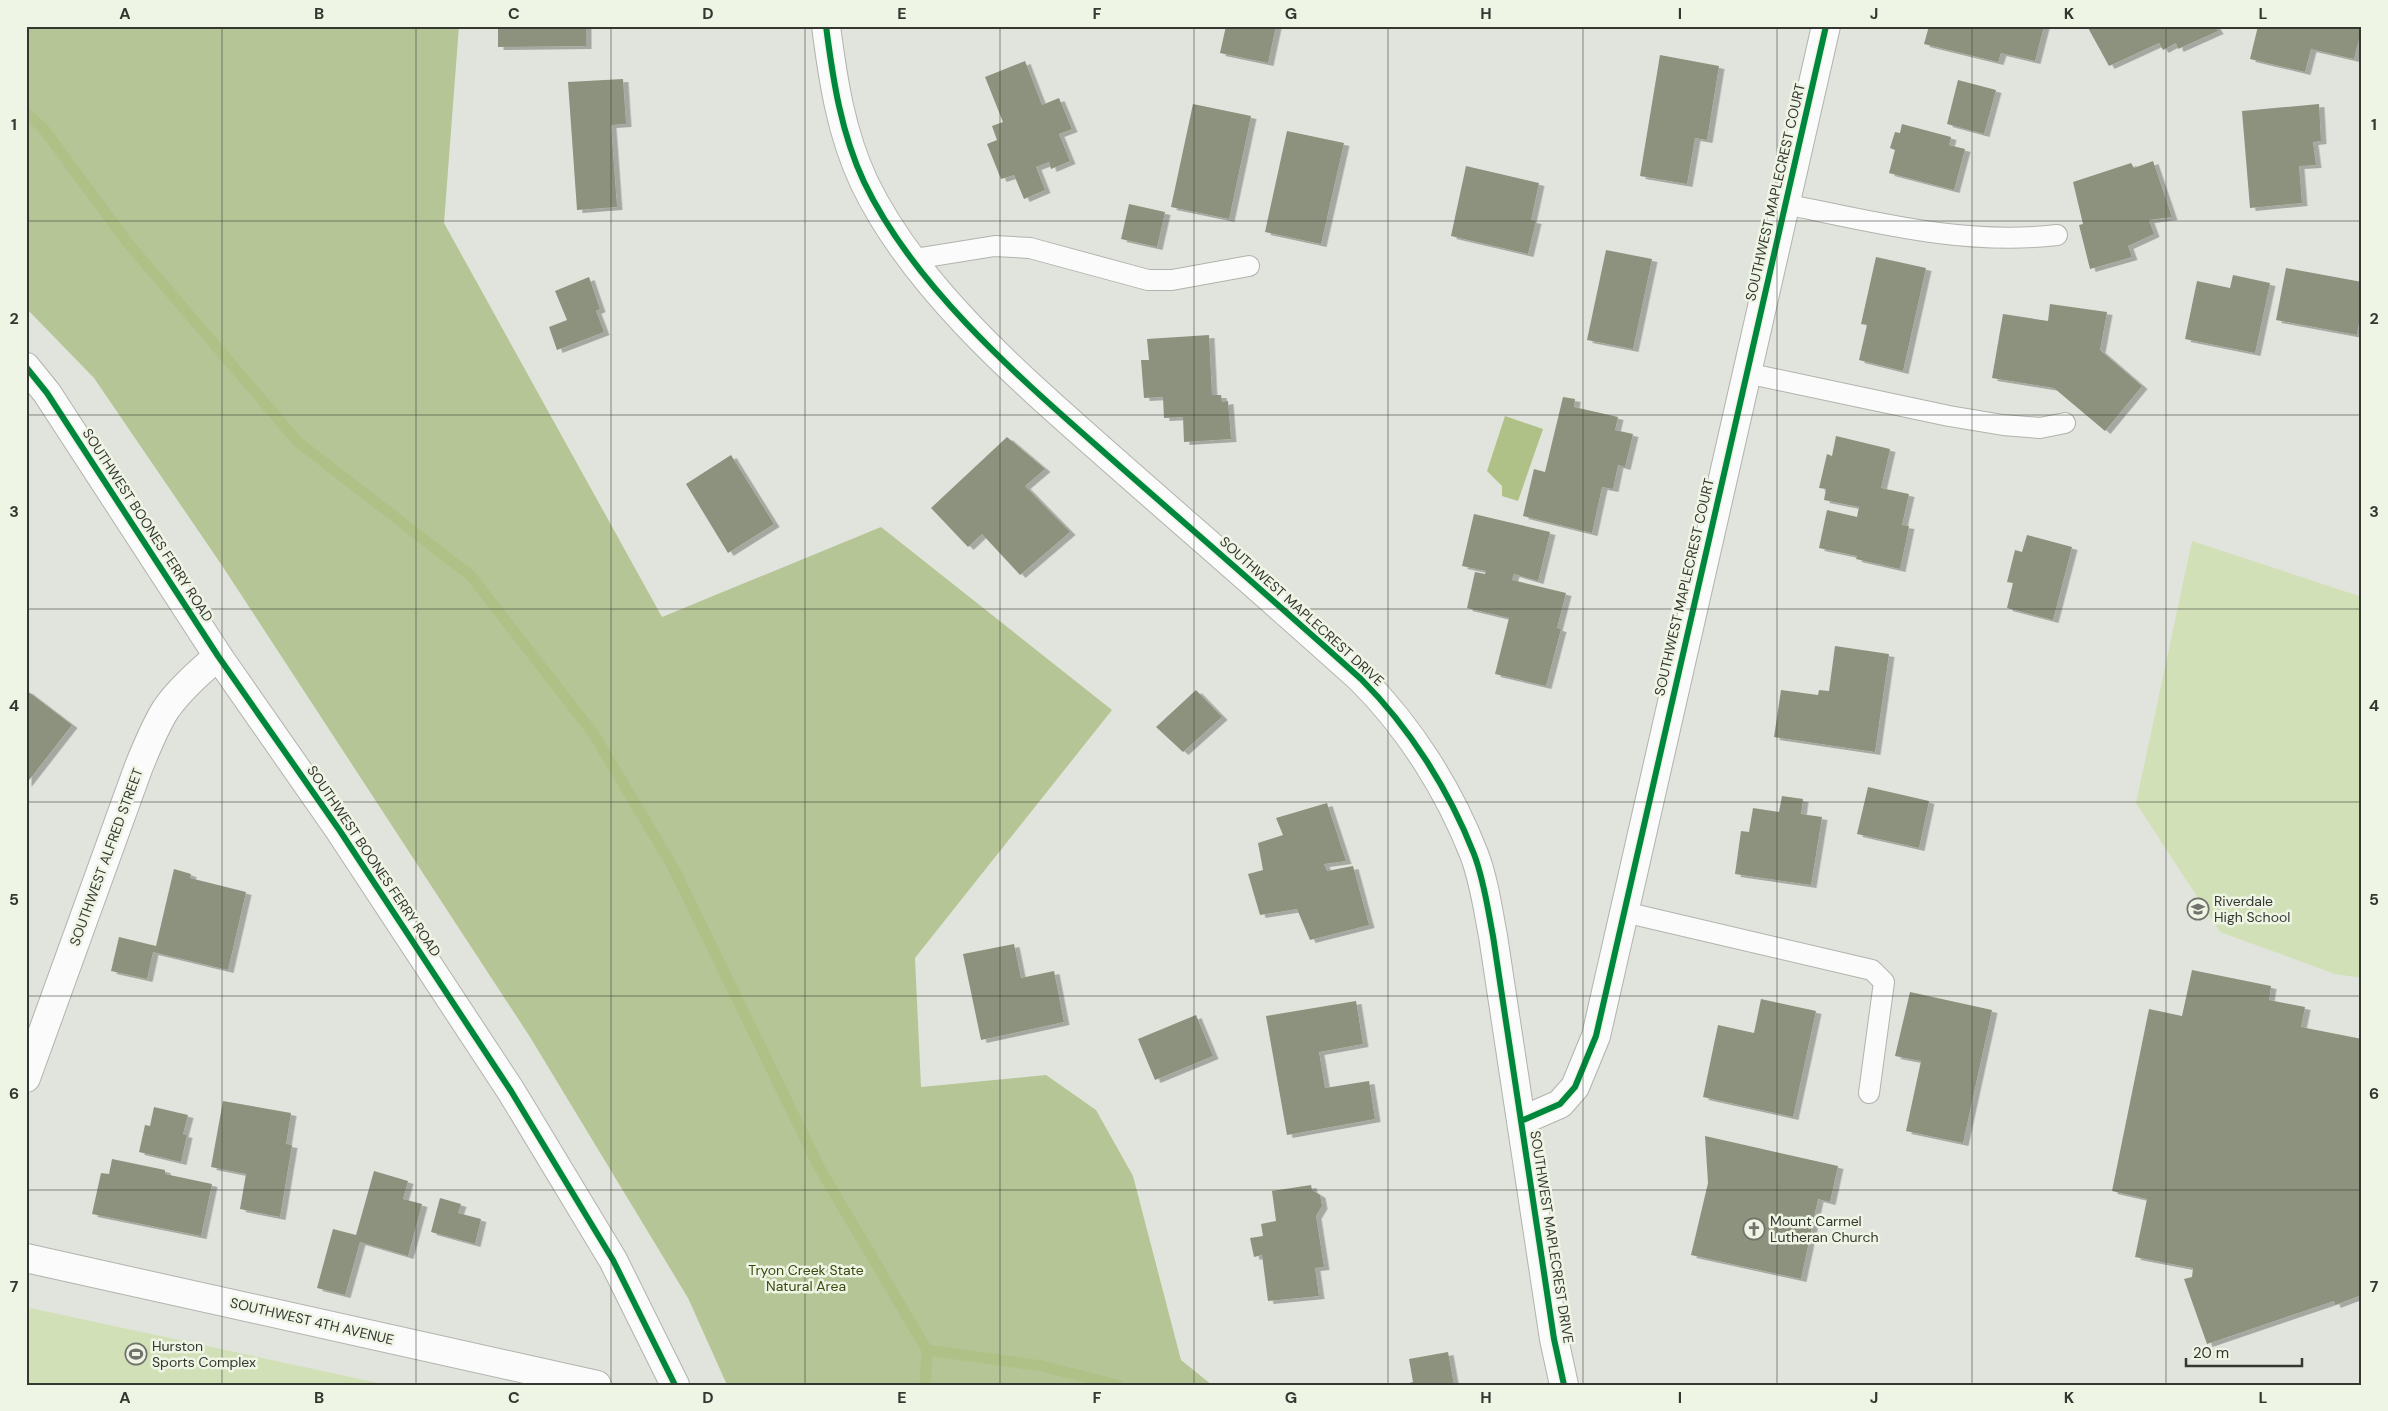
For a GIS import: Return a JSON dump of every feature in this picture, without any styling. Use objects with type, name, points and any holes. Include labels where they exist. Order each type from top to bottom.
[{"type":"street","name":"SOUTHWEST MAPLECREST DRIVE","points":[[826,26],[839,108],[850,148],[865,184],[914,259],[962,317],[1025,382],[1345,664],[1381,698],[1400,722],[1439,782],[1475,856],[1493,936],[1554,1339],[1564,1385]]},
{"type":"street","name":"SOUTHWEST MAPLECREST COURT","points":[[1521,1121],[1560,1104],[1575,1088],[1596,1036],[1826,26]]},
{"type":"street","name":"SOUTHWEST BOONES FERRY ROAD","points":[[26,367],[47,393],[218,656],[340,832],[511,1092],[613,1260],[676,1385]]},
{"type":"street","name":"SOUTHWEST ALFRED STREET","points":[[26,1078],[139,766],[151,738],[166,710],[184,688],[218,656]]},
{"type":"street","name":"SOUTHWEST 4TH AVENUE","points":[[26,1258],[597,1385]]},
{"type":"lane","points":[[1785,204],[1911,229],[1982,238],[2026,238],[2057,235]]},
{"type":"lane","points":[[914,259],[995,246],[1030,248],[1148,280],[1172,280],[1249,266]]},
{"type":"lane","points":[[1746,373],[2003,425],[2040,428],[2066,423]]},
{"type":"lane","points":[[1624,912],[1872,970],[1884,982],[1869,1093]]},
{"type":"shaded area","points":[[1505,416],[1543,429],[1518,501],[1502,496],[1502,486],[1487,471]]},
{"type":"shaded area","points":[[2192,541],[2362,597],[2362,978],[2335,974],[2220,932],[2136,803]]},
{"type":"shaded area","name":"Hurston Sports Complex","points":[[30,1308],[388,1385],[26,1385],[26,1324]]},
{"type":"green space","name":"Tryon Creek State Natural Area","points":[[26,26],[459,26],[444,223],[662,617],[881,527],[1112,710],[915,958],[921,1087],[1046,1075],[1096,1110],[1133,1176],[1181,1360],[1212,1385],[727,1385],[688,1298],[530,1037],[223,567],[94,378],[26,308]]},
{"type":"building","points":[[498,26],[586,26],[586,46],[498,47]]},
{"type":"building","points":[[1226,26],[1276,26],[1268,63],[1220,53]]},
{"type":"building","points":[[1929,26],[2044,26],[2035,61],[2001,53],[1998,62],[1924,44]]},
{"type":"building","points":[[2087,26],[2215,26],[2218,31],[2178,49],[2176,43],[2163,50],[2159,43],[2109,66]]},
{"type":"building","points":[[2258,26],[2362,26],[2362,28],[2354,59],[2311,49],[2305,72],[2250,59]]},
{"type":"building","points":[[1660,55],[1719,66],[1707,140],[1695,138],[1687,184],[1640,176]]},
{"type":"building","points":[[1025,61],[1042,105],[1059,98],[1072,129],[1059,134],[1070,161],[1051,169],[1049,162],[1036,167],[1045,190],[1024,199],[1014,175],[1001,179],[987,144],[997,140],[992,126],[1003,122],[985,77]]},
{"type":"building","points":[[623,79],[626,124],[611,125],[617,207],[577,210],[568,82]]},
{"type":"building","points":[[1958,80],[1996,90],[1984,134],[1947,124]]},
{"type":"building","points":[[1193,104],[1251,116],[1229,219],[1171,207]]},
{"type":"building","points":[[2319,104],[2321,141],[2313,142],[2316,165],[2299,166],[2302,203],[2250,208],[2242,111]]},
{"type":"building","points":[[1902,124],[1951,137],[1949,145],[1965,149],[1954,190],[1889,173],[1895,150],[1890,148],[1895,132],[1900,133]]},
{"type":"building","points":[[1287,131],[1344,143],[1321,244],[1265,232]]},
{"type":"building","points":[[2153,161],[2172,217],[2149,220],[2154,234],[2128,246],[2132,257],[2090,269],[2079,225],[2083,224],[2073,182],[2131,163],[2134,168]]},
{"type":"building","points":[[1466,166],[1539,183],[1531,220],[1536,221],[1528,254],[1451,236]]},
{"type":"building","points":[[1129,204],[1165,212],[1157,247],[1121,239]]},
{"type":"building","points":[[1606,250],[1652,259],[1633,349],[1587,340]]},
{"type":"building","points":[[1876,257],[1926,268],[1903,371],[1859,360],[1867,325],[1861,324]]},
{"type":"building","points":[[2286,268],[2362,282],[2362,305],[2357,335],[2276,320]]},
{"type":"building","points":[[2233,275],[2270,283],[2255,353],[2185,339],[2197,281],[2230,288]]},
{"type":"building","points":[[589,277],[600,309],[596,311],[604,332],[557,350],[549,327],[567,320],[555,291]]},
{"type":"building","points":[[2050,304],[2107,312],[2100,350],[2142,386],[2105,431],[2054,388],[1992,378],[2003,314],[2048,321]]},
{"type":"building","points":[[1209,335],[1212,395],[1221,395],[1222,402],[1228,401],[1231,439],[1184,442],[1183,417],[1164,418],[1163,397],[1144,398],[1141,360],[1149,360],[1147,339]]},
{"type":"building","points":[[1563,397],[1575,399],[1574,407],[1618,417],[1615,430],[1633,434],[1625,467],[1618,465],[1613,489],[1602,487],[1592,533],[1523,516],[1534,469],[1545,472]]},
{"type":"building","points":[[1836,436],[1890,449],[1881,488],[1909,494],[1902,525],[1909,526],[1900,569],[1856,559],[1857,556],[1819,548],[1827,510],[1857,517],[1859,507],[1824,500],[1826,489],[1819,488],[1827,454],[1832,456]]},
{"type":"building","points":[[1007,437],[1045,469],[1025,486],[1070,532],[1020,575],[982,534],[968,547],[931,508]]},
{"type":"building","points":[[731,455],[774,524],[728,553],[686,484]]},
{"type":"building","points":[[1474,514],[1550,532],[1538,581],[1514,574],[1512,580],[1566,593],[1557,628],[1561,629],[1546,686],[1495,674],[1509,618],[1467,608],[1475,572],[1485,574],[1486,571],[1462,566]]},
{"type":"building","points":[[2027,535],[2072,547],[2053,620],[2007,608],[2013,583],[2007,582],[2015,550],[2022,552]]},
{"type":"building","points":[[1835,646],[1889,654],[1875,752],[1774,737],[1781,690],[1818,695],[1819,690],[1829,691]]},
{"type":"building","points":[[26,690],[72,725],[26,784]]},
{"type":"building","points":[[1196,690],[1222,717],[1183,752],[1156,727]]},
{"type":"building","points":[[1868,787],[1929,801],[1919,848],[1857,834]]},
{"type":"building","points":[[1782,796],[1803,799],[1801,814],[1822,817],[1811,885],[1735,874],[1741,831],[1749,832],[1753,808],[1779,812]]},
{"type":"building","points":[[1327,803],[1346,861],[1324,864],[1327,871],[1353,866],[1369,925],[1310,940],[1297,909],[1260,915],[1248,874],[1263,870],[1258,843],[1283,835],[1276,818]]},
{"type":"building","points":[[174,869],[191,874],[190,878],[246,892],[228,970],[153,952],[147,979],[111,971],[119,937],[156,946]]},
{"type":"building","points":[[1014,944],[1021,978],[1054,971],[1064,1022],[981,1040],[963,954]]},
{"type":"building","points":[[2192,970],[2271,986],[2269,1000],[2305,1007],[2301,1027],[2362,1039],[2362,1295],[2335,1305],[2334,1301],[2207,1344],[2184,1279],[2192,1277],[2193,1268],[2135,1257],[2147,1199],[2112,1191],[2149,1009],[2182,1016]]},
{"type":"building","points":[[1910,992],[1992,1010],[1963,1143],[1906,1131],[1921,1061],[1895,1056]]},
{"type":"building","points":[[1761,999],[1816,1011],[1793,1117],[1703,1097],[1718,1025],[1754,1033]]},
{"type":"building","points":[[1356,1001],[1363,1044],[1319,1052],[1325,1088],[1369,1081],[1375,1119],[1287,1135],[1266,1016]]},
{"type":"building","points":[[1196,1015],[1213,1056],[1155,1080],[1138,1039]]},
{"type":"building","points":[[223,1101],[291,1113],[286,1144],[292,1145],[280,1217],[240,1209],[246,1174],[211,1167]]},
{"type":"building","points":[[154,1107],[188,1115],[183,1134],[187,1135],[181,1162],[139,1152],[145,1125],[150,1126]]},
{"type":"building","name":"Mount Carmel Lutheran Church","points":[[1705,1136],[1838,1166],[1830,1202],[1818,1199],[1801,1279],[1691,1255],[1708,1183]]},
{"type":"building","points":[[112,1159],[165,1170],[165,1174],[212,1184],[201,1236],[92,1214],[101,1173],[109,1174]]},
{"type":"building","points":[[374,1171],[408,1181],[403,1199],[422,1204],[408,1256],[360,1242],[345,1295],[317,1288],[333,1229],[356,1235]]},
{"type":"building","points":[[1311,1185],[1312,1190],[1320,1195],[1322,1206],[1316,1216],[1324,1267],[1315,1268],[1319,1296],[1268,1301],[1262,1255],[1254,1257],[1250,1238],[1263,1236],[1261,1224],[1276,1221],[1272,1191]]},
{"type":"building","points":[[440,1198],[461,1204],[458,1213],[481,1219],[475,1244],[431,1232]]},
{"type":"building","points":[[1448,1352],[1454,1385],[1402,1385],[1413,1382],[1409,1359]]},
{"type":"waterway","points":[[26,113],[43,128],[127,242],[298,442],[471,576],[593,733],[673,867],[819,1167],[927,1350],[925,1385]]},
{"type":"waterway","points":[[927,1350],[1041,1366],[1118,1385]]},
{"type":"cycle path","points":[[826,26],[839,106],[849,145],[864,182],[885,221],[940,294],[972,329],[1039,394],[1361,679],[1412,739],[1440,783],[1474,854],[1485,895],[1493,936],[1554,1339],[1564,1385]]},
{"type":"cycle path","points":[[1521,1121],[1560,1104],[1575,1087],[1596,1036],[1826,26]]},
{"type":"cycle path","points":[[26,367],[47,393],[218,656],[340,831],[511,1091],[613,1260],[675,1385]]},
{"type":"place","name":"Riverdale High School","points":[[2198,909]]},
{"type":"place","name":"Mount Carmel Lutheran Church","points":[[1754,1229]]},
{"type":"place","name":"Hurston Sports Complex","points":[[136,1354]]}]
